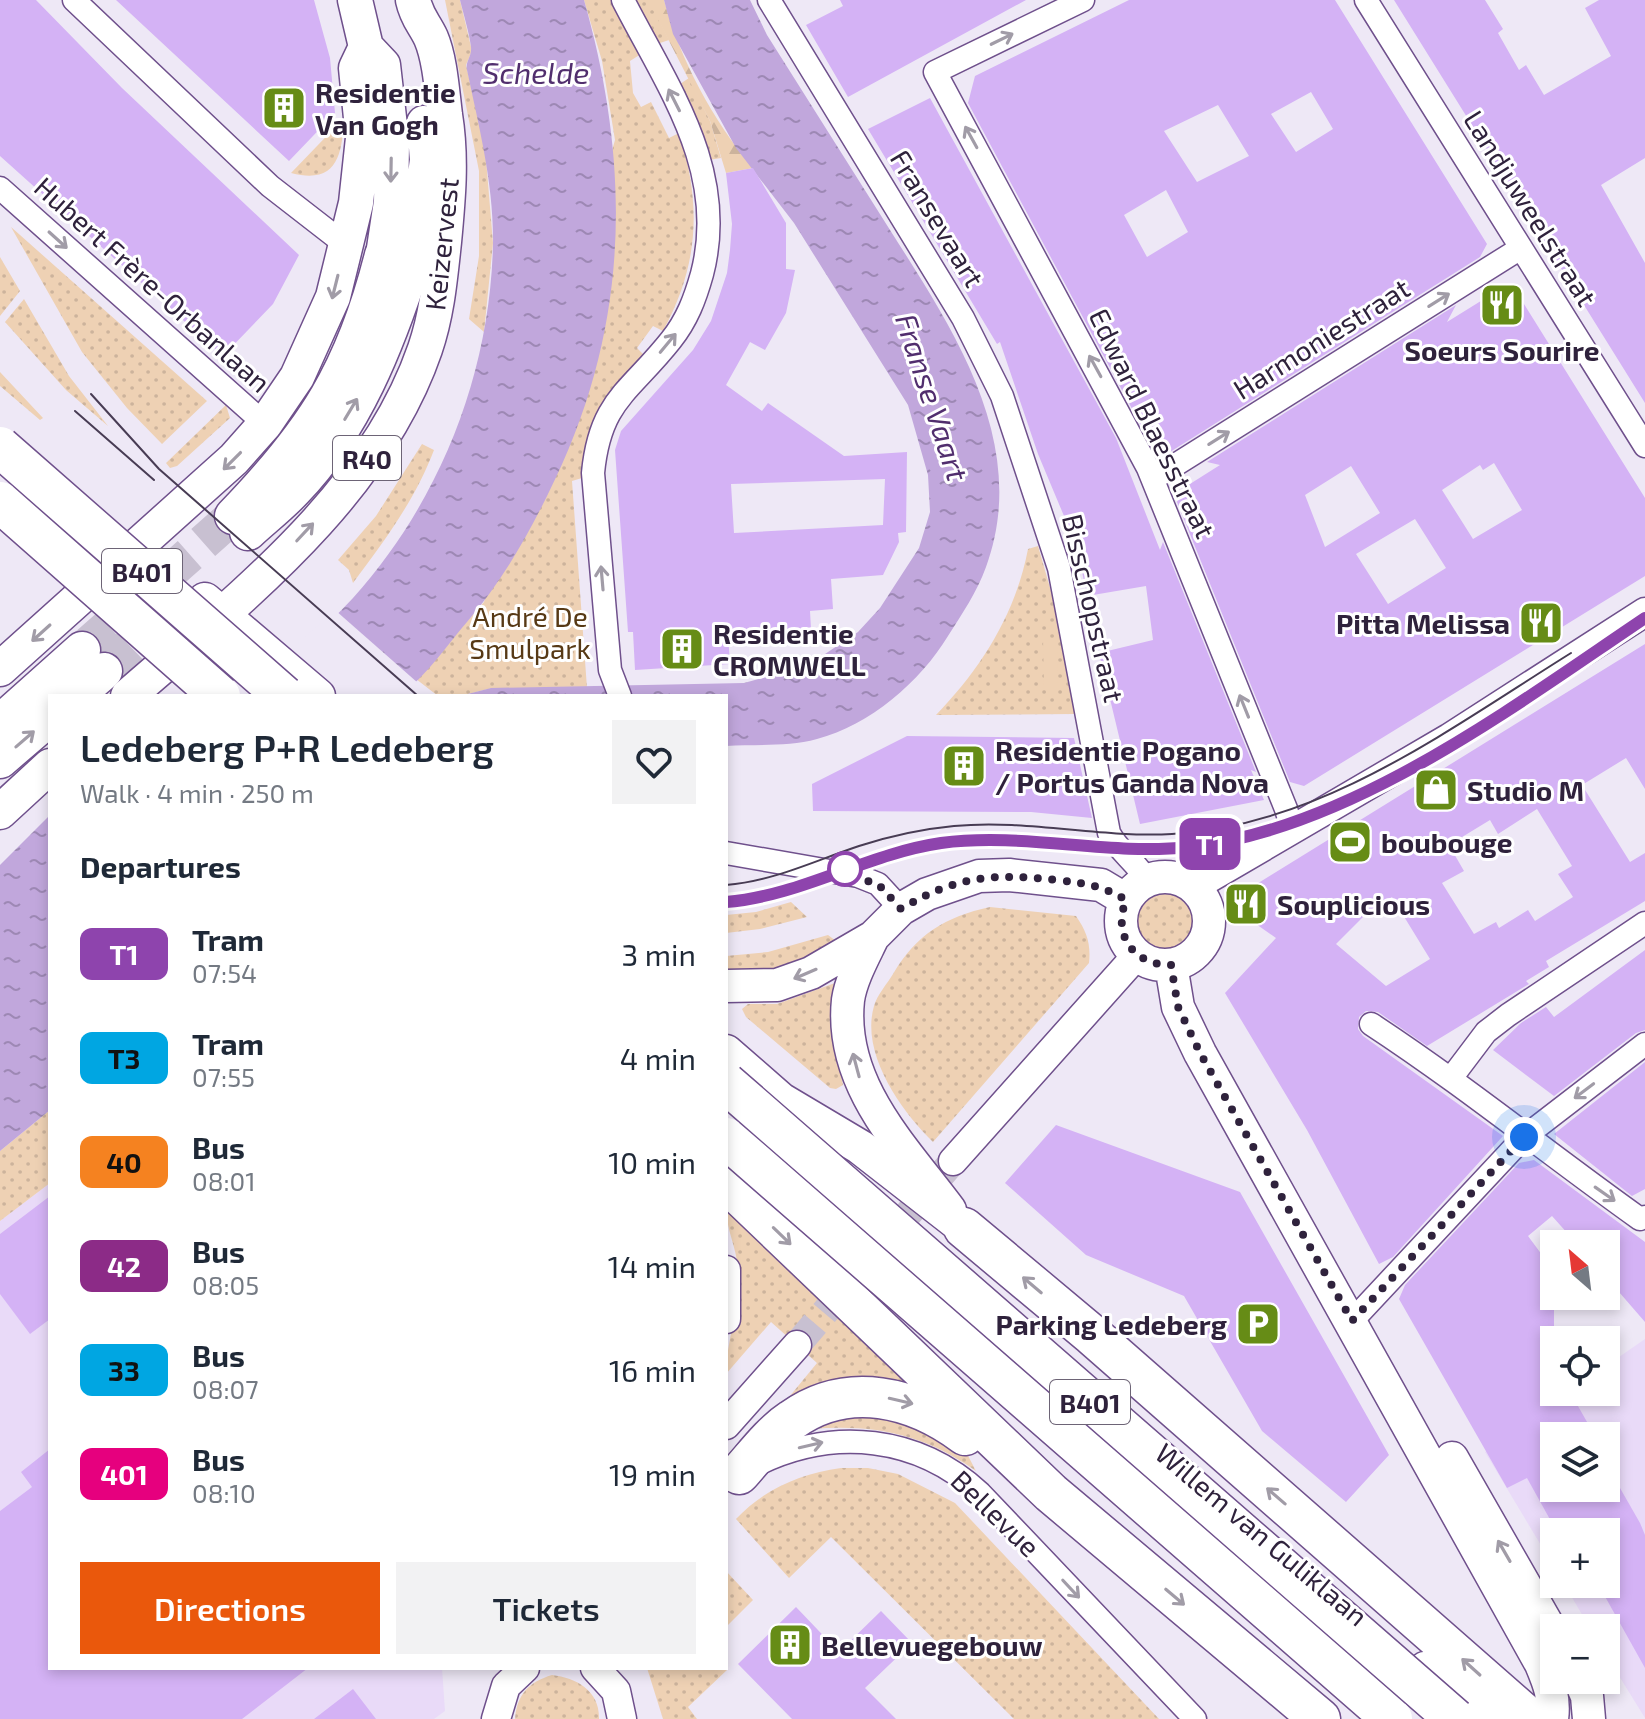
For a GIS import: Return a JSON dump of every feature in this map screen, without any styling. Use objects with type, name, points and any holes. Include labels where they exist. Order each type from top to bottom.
[{"type":"highway","name":"R40","points":[[240,524],[295,490],[328,447],[367,382],[392,327],[398,258]]},
{"type":"highway","name":"B401","points":[[0,447],[282,694]]},
{"type":"highway","name":"B401","points":[[0,502],[218,694]]},
{"type":"highway","name":"R40","points":[[77,694],[104,672]]},
{"type":"highway","name":"R40","points":[[59,694],[104,672]]},
{"type":"highway","name":"R40","points":[[0,723],[48,699]]},
{"type":"highway","points":[[0,760],[48,719]]},
{"type":"highway","name":"B401","points":[[728,1085],[1455,1719]]},
{"type":"highway","name":"B401","points":[[728,1140],[1392,1719]]},
{"type":"highway","points":[[728,1184],[1051,1493],[1320,1719]]},
{"type":"highway","points":[[964,1228],[1092,1335],[1530,1719]]},
{"type":"highway","points":[[733,1481],[792,1419],[819,1405],[872,1396],[919,1405],[940,1416],[1051,1493]]},
{"type":"main road","name":"R40","points":[[355,0],[366,47],[383,65],[392,144],[391,202],[398,258]]},
{"type":"main road","name":"R40","points":[[398,258],[427,160],[413,43],[415,10]]},
{"type":"main road","name":"Keizervest","points":[[222,613],[296,542],[369,456],[401,404],[425,350],[443,278],[450,174],[446,116],[431,37],[415,10]]},
{"type":"main road","name":"R40","points":[[0,669],[234,459],[265,424],[297,377],[333,297],[356,203],[363,138],[356,68],[366,47]]},
{"type":"main road","points":[[134,547],[222,613],[316,694]]},
{"type":"main road","points":[[80,595],[194,694]]},
{"type":"main road","name":"R40","points":[[104,672],[162,666],[222,613]]},
{"type":"main road","points":[[0,812],[48,768]]},
{"type":"main road","points":[[728,986],[777,985],[811,973],[873,937],[901,909],[951,884],[979,876],[1009,875],[1136,891],[1167,877],[1194,887],[1208,910],[1208,931],[1191,957],[1171,965],[1159,965],[1137,955],[1122,930],[1136,891]]},
{"type":"main road","points":[[873,937],[849,997],[847,1028],[856,1072],[874,1110],[964,1228]]},
{"type":"main road","points":[[1171,965],[1178,1007],[1200,1053],[1541,1664],[1550,1685],[1554,1705],[1552,1719]]},
{"type":"main road","name":"Willem van Guliklaan","points":[[728,1054],[781,1100],[841,1177],[1210,1493],[1487,1719]]},
{"type":"main road","points":[[781,1100],[860,1147],[964,1228]]},
{"type":"main road","name":"Willem van Guliklaan","points":[[728,1128],[1432,1719]]},
{"type":"main road","points":[[1372,1357],[1408,1381],[1541,1614]]},
{"type":"street","points":[[74,0],[270,186],[346,245]]},
{"type":"street","points":[[617,689],[609,656],[593,473],[595,453],[610,409],[687,319],[708,250],[710,223],[703,166],[623,0]]},
{"type":"street","name":"Fransevaart","points":[[769,0],[986,358],[1002,396],[1028,480]]},
{"type":"street","name":"Edward Blaesstraat","points":[[1083,0],[935,72],[1153,479],[1286,809],[1290,822],[1287,831]]},
{"type":"street","name":"Landjuweelstraat","points":[[1366,0],[1645,446]]},
{"type":"street","name":"Hubert Frère-Orbanlaan","points":[[0,188],[265,424]]},
{"type":"street","name":"Harmoniestraat","points":[[1153,479],[1521,248]]},
{"type":"street","points":[[0,432],[134,547]]},
{"type":"street","name":"Bisschopstraat","points":[[1028,480],[1042,510],[1059,568],[1109,833],[1119,849],[1138,864],[1136,891]]},
{"type":"street","points":[[0,524],[80,595]]},
{"type":"street","points":[[1194,887],[1449,738],[1645,612]]},
{"type":"street","points":[[728,853],[858,876],[878,884],[901,909]]},
{"type":"street","points":[[1452,1077],[1497,1023],[1645,923]]},
{"type":"street","points":[[953,1161],[1137,955]]},
{"type":"street","points":[[1371,1024],[1452,1077],[1524,1137],[1643,1218]]},
{"type":"street","points":[[1352,1321],[1524,1137],[1645,1044]]},
{"type":"street","points":[[728,1423],[797,1345]]},
{"type":"street","name":"Bellevue","points":[[733,1481],[785,1452],[816,1443],[846,1440],[895,1445],[947,1466],[980,1493],[1195,1719]]},
{"type":"street","points":[[603,1671],[616,1691],[622,1719]]},
{"type":"street","points":[[496,1719],[507,1674]]},
{"type":"shaded area","points":[[48,1185],[48,1670],[442,1670],[445,1711],[434,1719],[0,1719],[0,1221]]},
{"type":"shaded area","points":[[1645,1339],[1645,1718],[1620,1678],[1620,1614],[1582,1614],[1572,1598],[1620,1598],[1620,1518],[1540,1518],[1540,1544],[1485,1452],[1549,1406],[1620,1406],[1620,1356]]},
{"type":"green space","points":[[445,0],[460,0],[472,51],[466,65],[485,147],[493,243],[484,332],[469,319],[479,256],[479,171]]},
{"type":"green space","name":"André De Smulpark","points":[[584,0],[615,0],[641,54],[630,61],[633,93],[641,107],[651,102],[669,138],[679,133],[694,209],[690,258],[675,306],[663,331],[653,326],[637,348],[644,355],[618,383],[600,410],[588,440],[582,478],[572,481],[587,688],[492,688],[468,694],[435,694],[416,679],[484,602],[615,140],[602,61]]},
{"type":"green space","points":[[631,0],[649,0],[669,40],[657,44]]},
{"type":"green space","points":[[648,0],[664,0],[679,45],[711,110],[753,168],[726,173],[710,121]]},
{"type":"green space","points":[[689,78],[710,121],[721,158],[709,160],[677,86]]},
{"type":"green space","points":[[344,118],[339,154],[334,164],[319,175],[291,173]]},
{"type":"green space","points":[[11,227],[207,401],[162,444],[127,408],[82,352]]},
{"type":"green space","points":[[0,257],[20,291],[0,316]]},
{"type":"green space","points":[[24,299],[69,376],[108,426],[66,390],[5,322]]},
{"type":"green space","points":[[0,372],[43,418],[40,420],[0,386]]},
{"type":"green space","points":[[226,405],[230,418],[177,466],[170,468],[166,463]]},
{"type":"green space","points":[[422,444],[434,450],[418,486],[353,583],[349,570],[338,560],[376,516]]},
{"type":"green space","points":[[1038,546],[1063,633],[1075,714],[936,715],[982,659],[1015,595],[1028,549]]},
{"type":"green space","points":[[1043,638],[1057,638],[1058,687],[1044,687]]},
{"type":"green space","points":[[1165,892],[1186,900],[1194,921],[1186,942],[1165,950],[1144,942],[1136,921],[1144,900]]},
{"type":"green space","points":[[791,902],[807,917],[760,929],[728,933],[728,915],[756,912]]},
{"type":"green space","points":[[990,907],[1076,916],[1087,938],[1089,963],[933,1142],[897,1098],[878,1062],[871,1024],[874,1006],[902,960],[922,938],[959,916]]},
{"type":"green space","points":[[828,935],[840,944],[814,965],[728,978],[728,956],[768,952]]},
{"type":"green space","points":[[835,983],[834,1040],[843,1085],[836,1089],[830,1088],[746,1017],[742,1009],[748,1004],[777,1004]]},
{"type":"green space","points":[[48,1112],[48,1185],[0,1221],[0,1151]]},
{"type":"green space","points":[[728,1209],[915,1390],[771,1419],[817,1363],[771,1322],[728,1372],[728,1348],[739,1282],[728,1223]]},
{"type":"green space","points":[[871,1407],[965,1450],[976,1471],[937,1448],[898,1434],[856,1428],[812,1429]]},
{"type":"green space","points":[[841,1468],[868,1468],[898,1474],[955,1503],[1159,1719],[1014,1719],[831,1537],[789,1578],[736,1519],[758,1499],[784,1484]]},
{"type":"green space","points":[[728,1573],[753,1600],[728,1625]]},
{"type":"green space","points":[[648,1670],[727,1670],[688,1707],[697,1719],[663,1719]]},
{"type":"green space","points":[[552,1675],[570,1679],[585,1688],[596,1701],[599,1719],[515,1719],[518,1703],[526,1690]]},
{"type":"water","name":"Schelde","points":[[460,0],[584,0],[600,64],[610,127],[616,189],[615,251],[608,312],[595,373],[575,434],[548,494],[501,577],[414,684],[400,694],[246,694],[327,624],[384,560],[435,478],[470,388],[490,293],[493,222],[485,156],[467,70],[471,54]]},
{"type":"water","name":"Franse Vaart","points":[[664,0],[750,0],[767,35],[938,307],[960,348],[992,432],[999,476],[997,521],[986,567],[964,611],[937,653],[892,700],[856,723],[806,742],[728,746],[728,694],[468,694],[491,688],[744,683],[807,666],[858,632],[880,608],[919,548],[930,512],[928,475],[908,405],[794,223],[736,148],[673,34]]},
{"type":"water","points":[[48,817],[48,1112],[0,1151],[0,865]]},
{"type":"pier","points":[[335,610],[418,683],[404,694],[242,694]]},
{"type":"building","points":[[0,0],[36,0],[122,88],[299,255],[273,304],[223,356],[0,156]]},
{"type":"building","points":[[116,0],[314,0],[330,58],[335,113],[289,161]]},
{"type":"building","points":[[840,0],[1026,0],[848,97],[806,25],[843,6]]},
{"type":"building","points":[[1129,0],[1335,0],[1487,244],[1480,257],[1170,452],[1153,448],[968,103],[975,76]],"holes":[[[1311,92],[1333,129],[1296,152],[1271,114]],[[1218,105],[1249,156],[1197,182],[1164,131]],[[1166,190],[1188,232],[1147,257],[1124,215]]]},
{"type":"building","points":[[1394,0],[1485,0],[1503,29],[1498,33],[1519,70],[1526,65],[1544,95],[1611,56],[1585,8],[1599,0],[1645,0],[1645,158],[1601,185],[1645,263],[1645,403]]},
{"type":"building","points":[[930,98],[1116,438],[1160,550],[1163,542],[1256,772],[1251,770],[1264,800],[1140,824],[1099,653],[1153,640],[1146,586],[1087,596],[1077,547],[1038,454],[1000,342],[997,344],[868,129]]},
{"type":"building","points":[[753,168],[786,223],[786,269],[795,270],[786,313],[765,350],[750,342],[726,385],[762,411],[768,403],[844,456],[907,452],[906,532],[898,533],[899,542],[883,575],[831,579],[833,609],[810,611],[811,629],[728,634],[730,664],[635,670],[633,632],[628,632],[615,450],[621,431],[693,350],[711,321],[727,273],[730,250],[732,224],[726,173]],"holes":[[[885,479],[883,525],[734,533],[731,484]]]},
{"type":"building","points":[[1505,286],[1514,288],[1645,498],[1645,576],[1304,786],[1290,782],[1177,502],[1182,489],[1220,465],[1207,462],[1456,305],[1447,322]],"holes":[[[1494,463],[1522,510],[1473,539],[1442,490],[1480,465],[1483,470]],[[1351,466],[1380,513],[1325,547],[1305,495]],[[1415,519],[1446,568],[1388,604],[1356,554]]]},
{"type":"building","points":[[1645,644],[1645,789],[1626,758],[1582,785],[1630,862],[1645,853],[1645,901],[1546,961],[1549,967],[1526,981],[1529,984],[1427,1046],[1378,1012],[1366,1011],[1359,1017],[1358,1029],[1363,1036],[1503,1136],[1393,1257],[1379,1264],[1307,1130],[1225,993],[1276,938],[1226,903]],"holes":[[[1537,809],[1572,866],[1558,874],[1573,897],[1535,921],[1528,910],[1499,928],[1496,922],[1474,934],[1442,883],[1464,871],[1449,845],[1490,820],[1498,834]],[[1392,897],[1430,959],[1386,986],[1336,944],[1368,912]]]},
{"type":"building","name":"Residentie Pogano / Portus Ganda Nova","points":[[907,736],[1074,738],[1092,818],[1031,812],[813,811],[812,784]]},
{"type":"building","points":[[1645,950],[1645,1030],[1636,1033],[1554,1096],[1493,1050],[1521,1023],[1546,1007],[1554,1017]]},
{"type":"building","points":[[1645,1062],[1645,1189],[1632,1196],[1554,1134]]},
{"type":"building","name":"Parking Ledeberg","points":[[1056,1125],[1240,1192],[1389,1455],[1346,1502],[1262,1431],[1184,1296],[1086,1255],[1005,1183]]},
{"type":"building","points":[[1534,1160],[1645,1242],[1645,1322],[1620,1293],[1620,1230],[1564,1230],[1552,1216],[1528,1236],[1540,1252],[1540,1310],[1554,1310],[1554,1326],[1540,1326],[1540,1406],[1578,1406],[1587,1422],[1540,1422],[1540,1501],[1527,1478],[1507,1488],[1399,1299],[1405,1285],[1519,1163]]},
{"type":"building","points":[[48,1198],[48,1320],[30,1334],[0,1294],[0,1234]]},
{"type":"building","points":[[48,1451],[48,1670],[305,1670],[242,1719],[0,1719],[0,1511],[32,1487],[21,1472]]},
{"type":"building","points":[[1620,1488],[1645,1535],[1645,1668],[1620,1623],[1620,1614],[1615,1614],[1606,1598],[1620,1598],[1620,1518],[1549,1518],[1540,1502],[1620,1502]]},
{"type":"building","name":"Bellevuegebouw","points":[[796,1607],[839,1652],[881,1611],[912,1643],[865,1688],[896,1719],[792,1719],[738,1664]]},
{"type":"building","points":[[353,1689],[376,1719],[314,1719]]},
{"type":"tunnel","points":[[82,650],[232,517]]},
{"type":"tunnel","points":[[104,671],[166,611]]},
{"type":"tunnel","points":[[797,1345],[953,1161]]},
{"type":"tram line","points":[[91,394],[159,469],[416,694]]},
{"type":"tram line","points":[[75,411],[154,480]]},
{"type":"tram line","points":[[728,902],[784,891],[895,854],[953,842],[1012,840],[1159,849],[1250,836],[1310,816],[1428,759],[1645,618]]},
{"type":"tram line","name":"T1","points":[[728,902],[778,894],[897,852],[956,841],[1000,838],[1119,849],[1169,849],[1227,841],[1290,822],[1370,789],[1453,743],[1645,618]]},
{"type":"tram line","points":[[728,885],[777,875],[882,839],[942,827],[981,824],[1145,835],[1172,834],[1227,827],[1280,813],[1382,769],[1571,653]]},
{"type":"place","name":"Residentie Van Gogh","points":[[284,108]]},
{"type":"place","name":"Soeurs Sourire","points":[[1502,305]]},
{"type":"place","name":"Pitta Melissa","points":[[1541,623]]},
{"type":"place","name":"Residentie CROMWELL","points":[[682,649]]},
{"type":"place","name":"Residentie Pogano / Portus Ganda Nova","points":[[964,766]]},
{"type":"place","name":"Studio M","points":[[1436,790]]},
{"type":"place","name":"boubouge","points":[[1350,842]]},
{"type":"place","name":"Souplicious","points":[[1246,904]]},
{"type":"place","name":"Parking Ledeberg","points":[[1258,1324]]},
{"type":"place","name":"Bellevuegebouw","points":[[790,1645]]},
{"type":"route","points":[[845,869],[836,872],[878,884],[901,909],[927,894],[979,876],[1009,875],[1101,885],[1126,900],[1121,920],[1125,939],[1130,948],[1147,962],[1171,965],[1178,1007],[1200,1053],[1352,1321],[1524,1137]]}]
